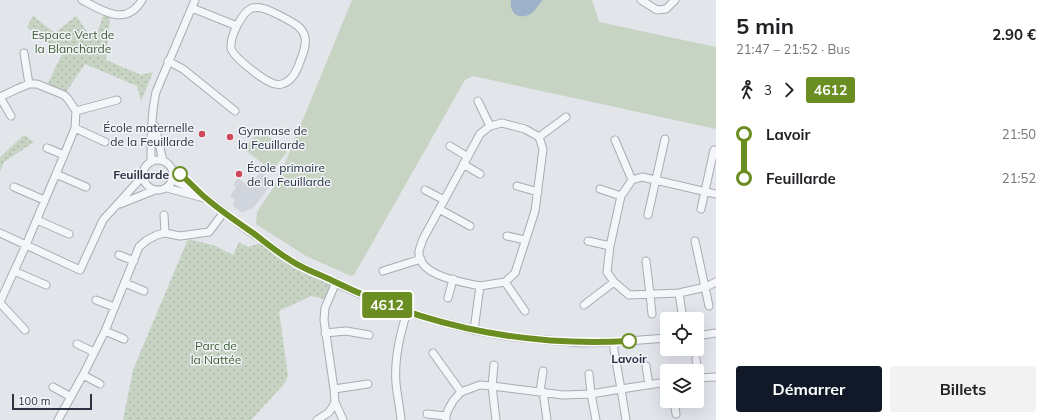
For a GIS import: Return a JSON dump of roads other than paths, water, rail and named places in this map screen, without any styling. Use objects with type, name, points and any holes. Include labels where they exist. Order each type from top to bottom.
[{"type":"street","points":[[82,0],[109,14],[118,15],[127,14],[134,10],[142,0]]},
{"type":"street","points":[[151,162],[152,117],[156,92],[195,0]]},
{"type":"street","points":[[641,0],[657,10],[666,9],[675,0]]},
{"type":"street","points":[[192,8],[237,26]]},
{"type":"street","points":[[257,8],[267,10],[300,27],[306,43],[294,75],[282,84],[275,84],[269,82],[238,58],[231,48],[237,26],[248,10],[257,8]]},
{"type":"street","points":[[24,52],[29,84]]},
{"type":"street","points":[[168,61],[183,69],[235,111]]},
{"type":"street","points":[[11,116],[0,97],[17,88],[29,84],[37,84],[64,95],[76,111],[75,128],[37,220],[0,303],[25,330]]},
{"type":"street","points":[[76,111],[117,100]]},
{"type":"street","points":[[478,101],[490,126]]},
{"type":"street","points":[[152,117],[163,161]]},
{"type":"street","points":[[539,137],[566,117]]},
{"type":"street","points":[[502,123],[525,128],[539,137],[542,149],[535,211],[515,273],[505,282],[480,286],[440,276],[425,267],[419,252],[423,239],[480,134],[490,126],[502,123]]},
{"type":"street","points":[[75,128],[105,142]]},
{"type":"street","points":[[648,215],[665,139]]},
{"type":"street","points":[[615,140],[632,180]]},
{"type":"street","points":[[450,146],[468,157]]},
{"type":"street","points":[[47,148],[64,155]]},
{"type":"street","points":[[701,209],[714,150]]},
{"type":"street","points":[[0,234],[80,270],[104,220],[143,176],[145,168],[151,162],[163,161],[171,167],[174,175],[171,184],[167,188]]},
{"type":"street","points":[[463,164],[480,174]]},
{"type":"street","points":[[56,174],[86,187]]},
{"type":"street","points":[[143,176],[147,185],[154,190]]},
{"type":"street","points":[[716,194],[642,177],[632,180],[621,196],[610,246],[607,272],[614,282],[629,295],[679,293],[706,287],[716,282]]},
{"type":"street","points":[[173,180],[197,191],[291,261],[373,300],[407,312],[474,330],[524,338],[582,342],[614,342],[660,339]]},
{"type":"street","points":[[517,186],[538,192]]},
{"type":"street","points":[[14,187],[44,200]]},
{"type":"street","points":[[118,205],[154,190],[167,188],[206,198]]},
{"type":"street","points":[[600,189],[621,196]]},
{"type":"street","points":[[425,190],[444,200]]},
{"type":"street","points":[[439,209],[470,226]]},
{"type":"street","points":[[58,420],[84,375],[105,331],[139,247],[147,240],[165,233],[180,236],[209,232],[224,212]]},
{"type":"street","points":[[164,215],[165,233]]},
{"type":"street","points":[[37,220],[69,234]]},
{"type":"street","points":[[507,236],[526,240]]},
{"type":"street","points":[[588,241],[610,246]]},
{"type":"street","points":[[695,241],[710,306]]},
{"type":"street","points":[[119,255],[134,261]]},
{"type":"street","points":[[383,271],[421,259]]},
{"type":"street","points":[[646,261],[652,314]]},
{"type":"street","points":[[14,271],[46,285]]},
{"type":"street","points":[[448,298],[453,280]]},
{"type":"street","points":[[336,282],[325,308],[324,320],[335,402],[343,420]]},
{"type":"street","points":[[505,282],[525,310]]},
{"type":"street","points":[[584,305],[614,282]]},
{"type":"street","points":[[124,283],[144,291]]},
{"type":"street","points":[[474,330],[480,286]]},
{"type":"street","points":[[679,293],[682,312]]},
{"type":"street","points":[[96,300],[114,307]]},
{"type":"street","points":[[401,420],[396,382],[397,364],[398,350],[407,312]]},
{"type":"street","points":[[325,333],[346,330],[369,335]]},
{"type":"street","points":[[105,331],[124,339]]},
{"type":"street","points":[[704,335],[716,333]]},
{"type":"street","points":[[614,342],[614,350],[626,420]]},
{"type":"street","points":[[77,344],[94,352]]},
{"type":"street","points":[[433,353],[461,392]]},
{"type":"street","points":[[696,359],[697,364]]},
{"type":"street","points":[[494,365],[492,386],[496,420]]},
{"type":"street","points":[[646,366],[649,385]]},
{"type":"street","points":[[543,371],[542,392],[547,420]]},
{"type":"street","points":[[590,374],[591,394],[596,420]]},
{"type":"street","points":[[84,375],[100,384]]},
{"type":"street","points":[[704,377],[716,377]]},
{"type":"street","points":[[427,414],[446,418],[453,401],[461,392],[480,385],[563,395],[591,394],[660,383]]},
{"type":"street","points":[[334,389],[368,384]]},
{"type":"street","points":[[53,387],[71,397]]},
{"type":"street","points":[[317,420],[328,413],[335,402]]},
{"type":"street","points":[[675,408],[676,414]]},
{"type":"water","points":[[511,0],[543,0],[532,13],[520,16],[516,15],[512,9]]},
{"type":"place","name":"École maternelle de la Feuillarde","points":[[202,134]]},
{"type":"place","name":"Gymnase de la Feuillarde","points":[[230,137]]},
{"type":"place","name":"Feuillarde","points":[[180,174]]},
{"type":"place","name":"École primaire de la Feuillarde","points":[[239,174]]},
{"type":"place","name":"Lavoir","points":[[629,341]]},
{"type":"park label","name":"Espace Vert de la Blancharde","points":[[73,41]]},
{"type":"park label","name":"Parc de la Nattée","points":[[216,352]]}]
